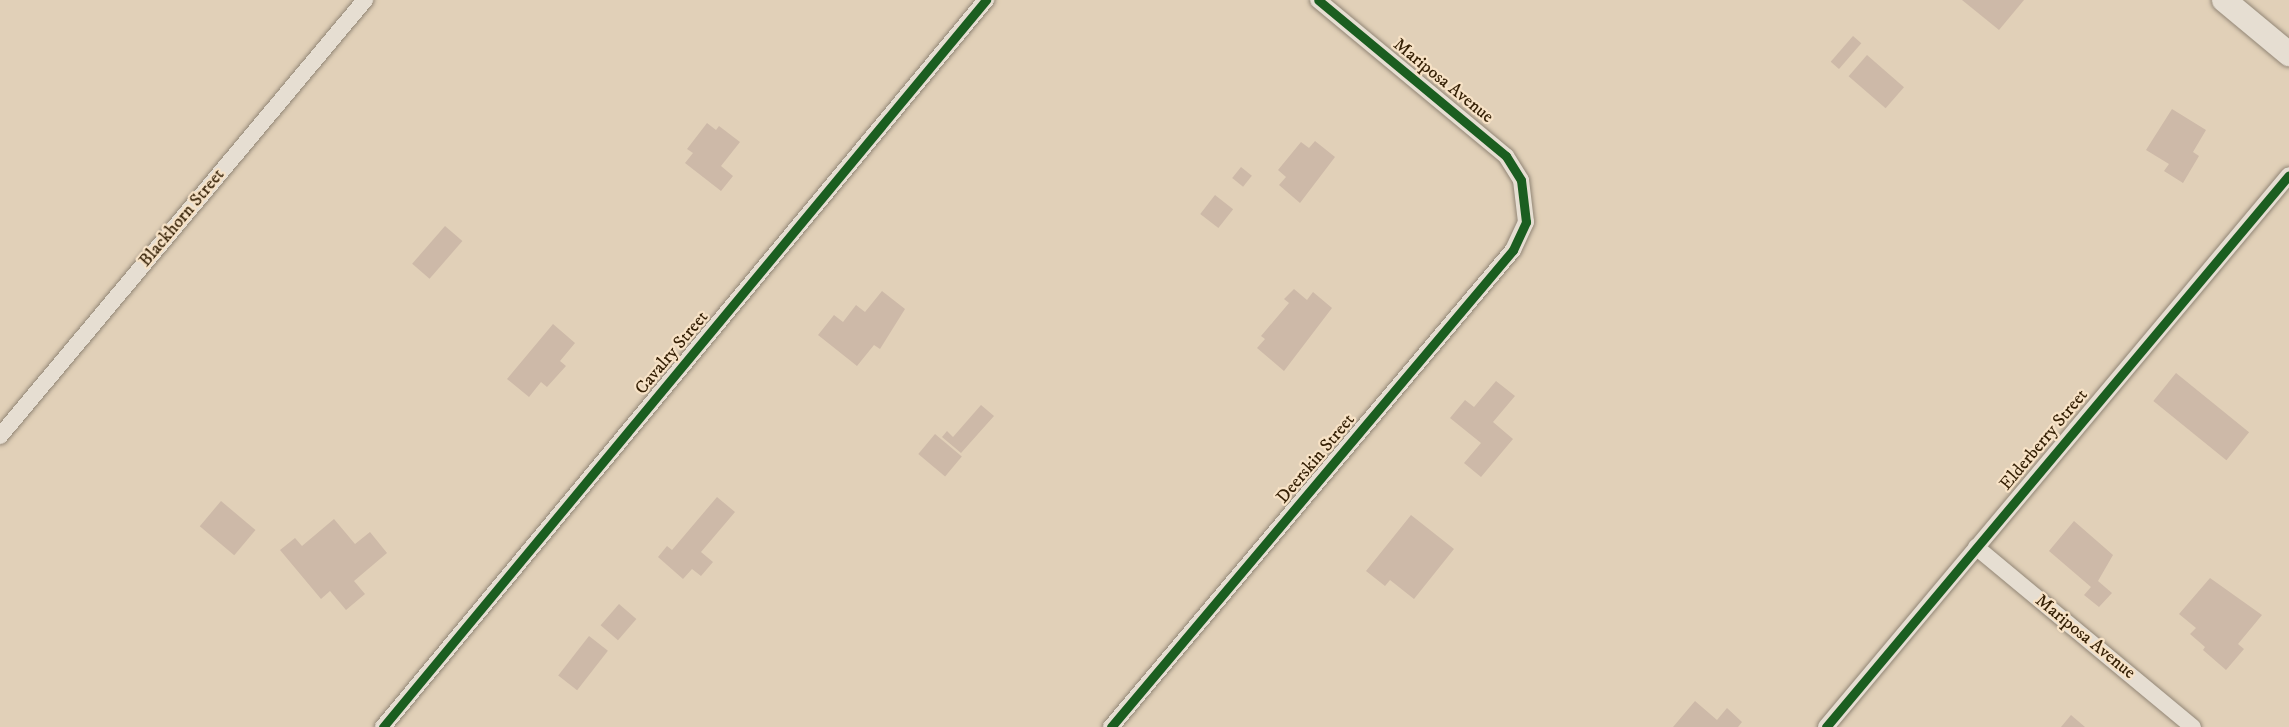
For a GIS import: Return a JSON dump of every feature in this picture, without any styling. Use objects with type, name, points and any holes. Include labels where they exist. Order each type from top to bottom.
[{"type":"main road","points":[[2224,0],[2289,54]]},
{"type":"street","name":"Blackhorn Street","points":[[0,436],[365,0]]},
{"type":"street","name":"Cavalry Street","points":[[383,727],[986,0]]},
{"type":"street","name":"Mariposa Avenue","points":[[1318,0],[1506,156],[1521,180],[1526,203]]},
{"type":"street","name":"Elderberry Street","points":[[1826,727],[2289,175]]},
{"type":"street","name":"Deerskin Street","points":[[1111,727],[1513,250],[1526,222],[1526,203]]},
{"type":"street","name":"Mariposa Avenue","points":[[1976,548],[2193,727]]},
{"type":"building","points":[[1962,0],[2024,0],[1999,30]]},
{"type":"building","points":[[1853,36],[1861,43],[1839,69],[1831,62]]},
{"type":"building","points":[[1867,55],[1904,87],[1886,108],[1849,76]]},
{"type":"building","points":[[2172,109],[2206,130],[2193,152],[2199,156],[2183,183],[2164,171],[2169,164],[2146,150]]},
{"type":"building","points":[[707,123],[716,130],[719,126],[740,142],[721,166],[733,176],[721,191],[685,163],[693,153],[687,149]]},
{"type":"building","points":[[1315,141],[1335,157],[1300,203],[1279,185],[1286,177],[1278,170],[1301,142],[1309,148]]},
{"type":"building","points":[[1241,167],[1252,176],[1243,187],[1232,178]]},
{"type":"building","points":[[1215,195],[1233,209],[1218,228],[1200,214]]},
{"type":"building","points":[[445,226],[462,241],[430,279],[412,264]]},
{"type":"building","points":[[1294,289],[1307,300],[1313,292],[1332,308],[1284,371],[1257,348],[1265,339],[1261,336],[1289,303],[1284,299]]},
{"type":"building","points":[[882,291],[905,309],[880,349],[874,345],[857,366],[818,335],[834,315],[843,322],[856,305],[865,312]]},
{"type":"building","points":[[553,324],[575,343],[560,361],[566,366],[547,387],[541,382],[529,397],[507,379]]},
{"type":"building","points":[[2176,373],[2249,432],[2226,460],[2153,401]]},
{"type":"building","points":[[1496,381],[1515,396],[1493,422],[1513,439],[1481,477],[1464,463],[1481,443],[1450,418],[1465,400],[1474,407]]},
{"type":"building","points":[[981,405],[994,416],[961,453],[942,437],[947,431],[953,437]]},
{"type":"building","points":[[935,434],[962,456],[945,476],[918,454]]},
{"type":"building","points":[[717,497],[735,512],[701,552],[713,562],[701,576],[692,569],[683,579],[658,557],[667,546],[672,550]]},
{"type":"building","points":[[221,501],[255,530],[234,555],[200,526]]},
{"type":"building","points":[[1411,515],[1454,549],[1414,599],[1390,580],[1385,586],[1366,571]]},
{"type":"building","points":[[334,519],[355,544],[370,532],[387,553],[354,581],[365,594],[346,610],[330,591],[321,599],[280,550],[295,538],[302,546]]},
{"type":"building","points":[[2074,521],[2113,555],[2098,581],[2112,593],[2099,607],[2084,595],[2091,587],[2049,551]]},
{"type":"building","points":[[2210,578],[2262,615],[2238,644],[2244,649],[2226,670],[2203,650],[2205,647],[2190,634],[2196,628],[2179,614]]},
{"type":"building","points":[[619,604],[636,619],[618,640],[601,625]]},
{"type":"building","points":[[589,636],[608,651],[577,690],[558,675]]},
{"type":"building","points":[[1695,701],[1717,720],[1727,708],[1742,722],[1738,727],[1673,727]]},
{"type":"building","points":[[2071,715],[2085,727],[2061,727]]},
{"type":"cycle path","points":[[383,727],[986,0]]},
{"type":"cycle path","points":[[1111,727],[1513,250],[1526,222],[1521,180],[1506,156],[1318,0]]},
{"type":"cycle path","points":[[1826,727],[2289,175]]}]
